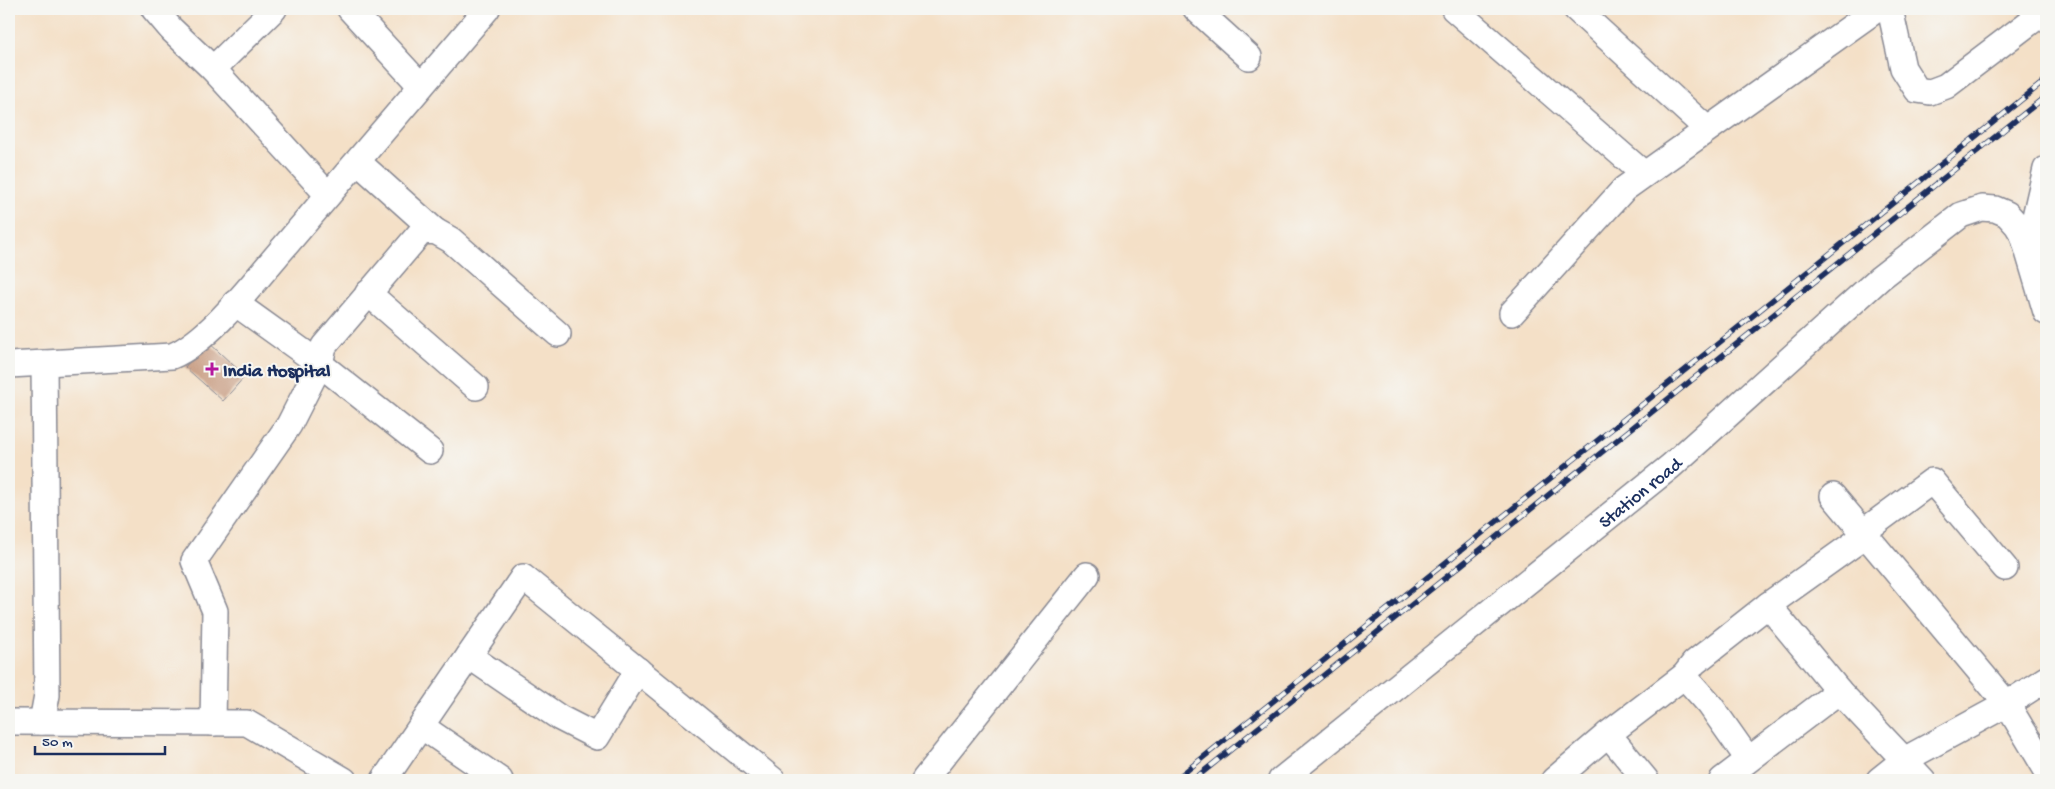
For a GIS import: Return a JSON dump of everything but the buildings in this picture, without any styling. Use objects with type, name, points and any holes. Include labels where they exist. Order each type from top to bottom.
[{"type":"street","points":[[154,9],[171,29],[213,69],[328,195]]},
{"type":"street","points":[[213,69],[274,9]]},
{"type":"street","points":[[350,9],[421,86]]},
{"type":"street","points":[[9,365],[172,356],[188,350],[235,303],[358,162],[487,9]]},
{"type":"street","points":[[1196,9],[1249,57]]},
{"type":"street","points":[[1454,9],[1644,174]]},
{"type":"street","points":[[1576,9],[1707,129]]},
{"type":"street","points":[[1512,313],[1624,189],[1877,9]]},
{"type":"street","points":[[1890,9],[1902,68],[1917,90],[1930,92],[1946,86],[2046,10]]},
{"type":"street","points":[[358,162],[435,231],[452,240],[558,334]]},
{"type":"street","points":[[2046,169],[2034,221],[2036,280],[2046,312]]},
{"type":"street","name":"Station road","points":[[1281,780],[1671,466],[1880,278],[1961,215],[1982,208],[1995,209],[2007,214],[2023,235],[2036,280]]},
{"type":"street","points":[[213,723],[215,610],[194,561],[289,425],[320,364],[324,346],[421,232],[435,231]]},
{"type":"street","points":[[368,293],[476,387]]},
{"type":"street","points":[[235,303],[320,364],[430,451]]},
{"type":"street","points":[[42,722],[48,695],[44,363]]},
{"type":"street","points":[[1554,780],[1608,734],[1684,676],[1694,663],[1932,481],[2005,568]]},
{"type":"street","points":[[1833,496],[2007,704],[2046,769]]},
{"type":"street","points":[[924,780],[1087,575]]},
{"type":"street","points":[[384,780],[523,577],[773,780]]},
{"type":"street","points":[[1768,605],[1839,691],[1923,780]]},
{"type":"street","points":[[469,656],[560,718],[597,737],[638,670]]},
{"type":"street","points":[[1684,676],[1710,704],[1748,759]]},
{"type":"street","points":[[1878,780],[1904,760],[2007,704],[2046,680]]},
{"type":"street","points":[[1722,780],[1839,691]]},
{"type":"street","points":[[9,722],[247,723],[344,780]]},
{"type":"street","points":[[421,726],[500,780]]},
{"type":"street","points":[[1608,734],[1646,780]]},
{"type":"railway","points":[[1175,780],[2046,80]]},
{"type":"railway","points":[[1193,780],[2046,96]]},
{"type":"place","name":"India Hospital","points":[[212,369]]}]
